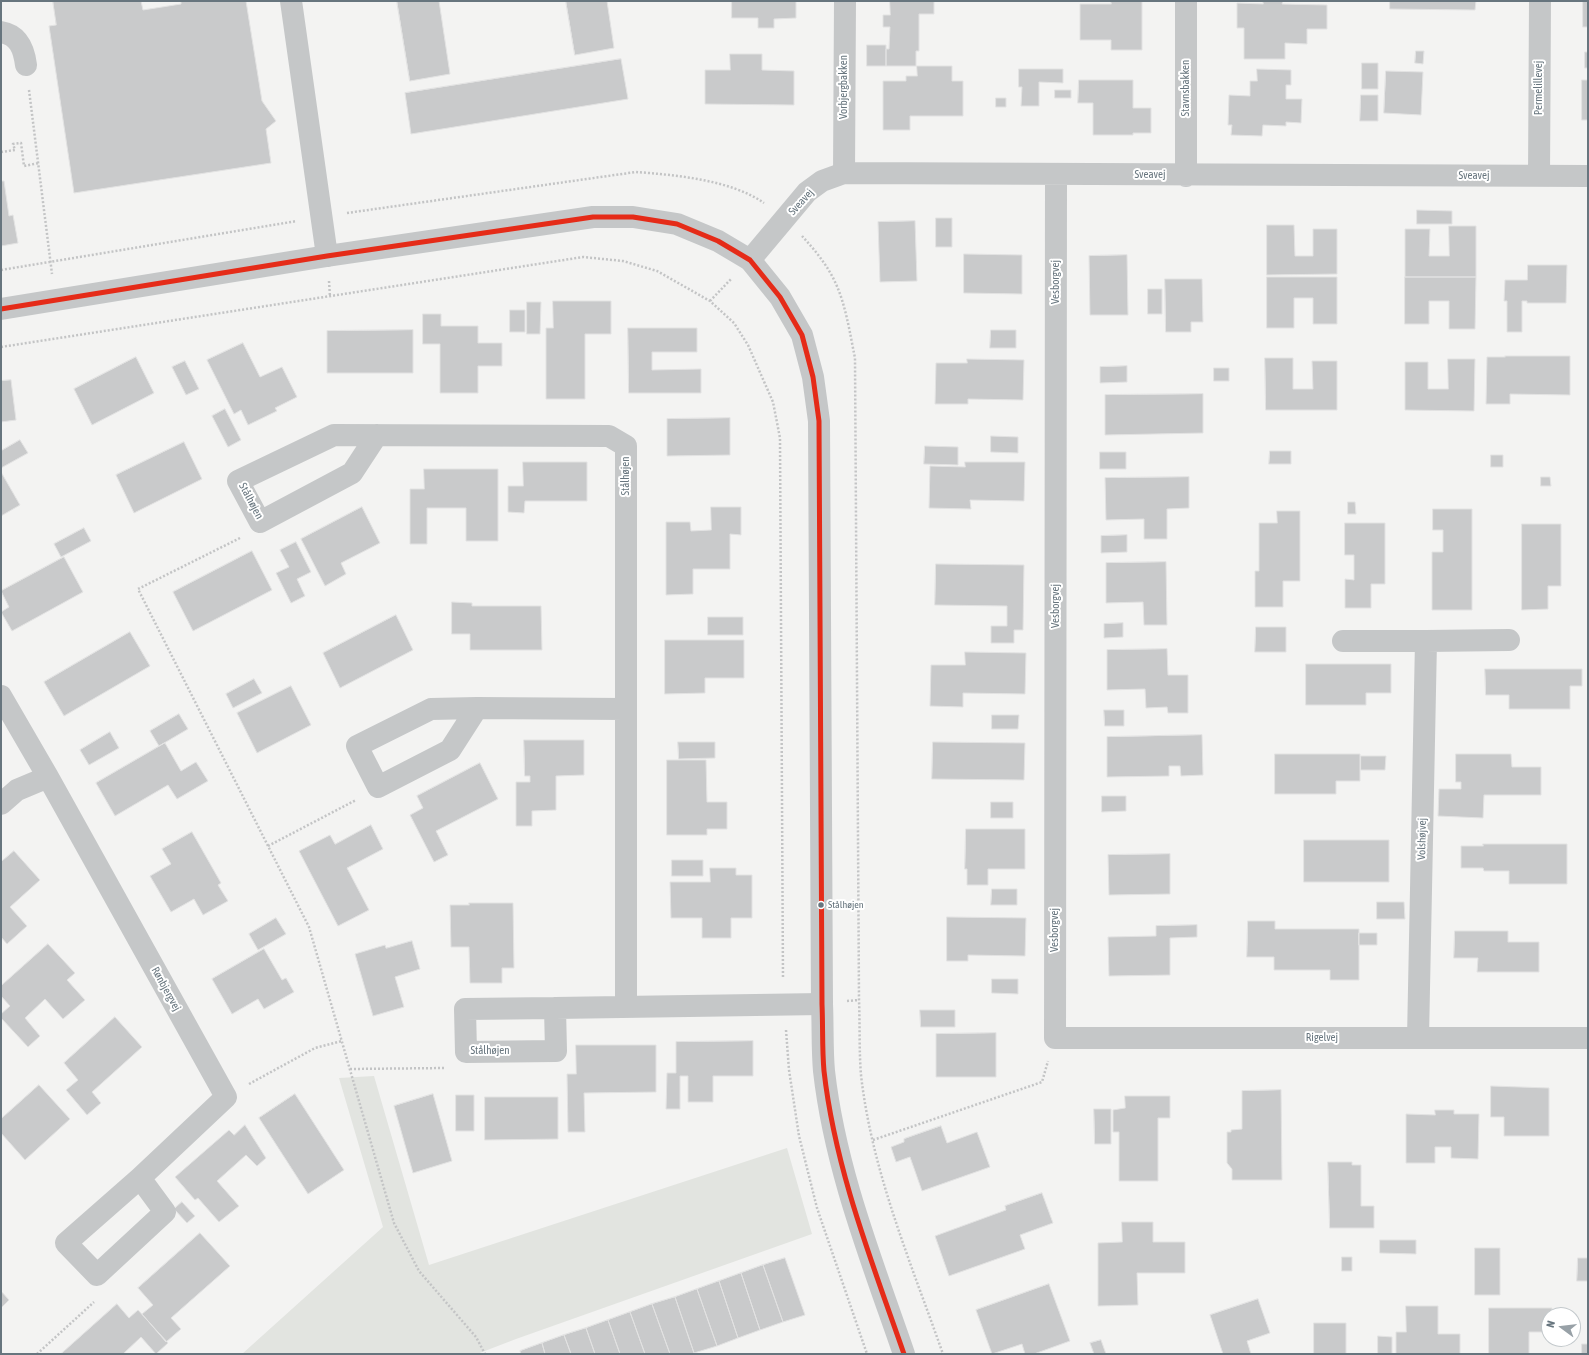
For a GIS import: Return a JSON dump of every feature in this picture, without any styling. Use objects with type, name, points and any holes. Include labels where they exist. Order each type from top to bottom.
[{"type":"street","points":[[291,1],[328,256]]},
{"type":"street","name":"Vorbjergbakken","points":[[844,173],[845,1]]},
{"type":"street","name":"Stavnsbakken","points":[[1186,1],[1186,176]]},
{"type":"street","name":"Permelillevej","points":[[1539,176],[1540,1]]},
{"type":"street","points":[[1,32],[17,39],[23,50],[26,65]]},
{"type":"street","name":"Sveavej","points":[[750,260],[807,192],[822,181],[844,173],[1186,176],[1588,176]]},
{"type":"street","name":"Vesborgvej","points":[[1055,1038],[1056,174]]},
{"type":"street","points":[[1,308],[328,256],[593,217],[634,216],[677,224],[718,241],[750,260],[780,297],[802,335],[814,377],[819,421],[822,1004],[824,1070],[834,1128],[846,1183],[904,1354]]},
{"type":"street","name":"Stålhøjen","points":[[377,435],[352,473],[260,522],[238,480],[334,435],[377,435],[610,436],[626,446],[626,1007]]},
{"type":"street","points":[[1343,641],[1509,640]]},
{"type":"street","name":"Volshøjvej","points":[[1418,1038],[1426,641]]},
{"type":"street","name":"Rønbjergvej","points":[[1,696],[226,1097]]},
{"type":"street","points":[[477,708],[450,750],[378,787],[357,746],[431,709],[477,708],[625,710]]},
{"type":"street","points":[[1,804],[17,790],[48,778]]},
{"type":"street","name":"Stålhøjen","points":[[555,1008],[556,1051],[466,1052],[465,1009],[822,1004]]},
{"type":"street","name":"Rigelvej","points":[[1055,1038],[1588,1038]]},
{"type":"street","points":[[140,1178],[165,1212],[97,1275],[66,1243],[140,1178],[226,1097]]},
{"type":"path","points":[[26,65],[51,261],[54,300]]},
{"type":"path","points":[[1,152],[15,150],[14,144],[21,144],[24,166],[39,163]]},
{"type":"path","points":[[1,270],[322,217],[636,172],[682,175],[733,188],[758,199],[786,218],[816,251],[836,284],[847,321],[855,358],[859,1000],[861,1075],[873,1140],[889,1202],[943,1354]]},
{"type":"path","points":[[260,522],[254,531],[138,589],[309,927],[394,1223],[419,1271],[476,1337],[485,1354]]},
{"type":"path","points":[[268,846],[367,795],[378,787]]},
{"type":"path","points":[[873,1140],[1042,1082],[1055,1038]]},
{"type":"path","points":[[226,1097],[315,1048],[342,1041]]},
{"type":"path","points":[[350,1069],[466,1067],[466,1052]]},
{"type":"path","points":[[37,1354],[110,1288],[97,1275]]},
{"type":"shaded area","points":[[374,1076],[429,1265],[787,1148],[812,1234],[477,1354],[242,1354],[383,1227],[339,1078]]},
{"type":"building","points":[[53,1],[141,1],[143,10],[181,4],[181,1],[246,1],[262,101],[276,121],[266,129],[271,163],[74,193],[49,26],[56,25]]},
{"type":"building","points":[[397,1],[439,1],[450,74],[410,81]]},
{"type":"building","points":[[566,1],[607,1],[614,48],[575,55]]},
{"type":"building","points":[[732,1],[796,1],[796,18],[774,19],[774,28],[758,28],[758,18],[732,18]]},
{"type":"building","points":[[890,1],[934,1],[934,14],[919,14],[919,51],[916,51],[916,66],[886,66],[886,49],[889,49],[890,27],[883,27],[883,15],[890,15]]},
{"type":"building","points":[[1111,1],[1142,1],[1142,50],[1111,50],[1111,40],[1080,40],[1080,4],[1111,4]]},
{"type":"building","points":[[1263,1],[1283,1],[1282,4],[1327,5],[1327,29],[1307,29],[1307,44],[1285,43],[1285,59],[1244,59],[1244,28],[1237,28],[1237,3],[1263,4]]},
{"type":"building","points":[[1390,1],[1476,1],[1475,10],[1390,9]]},
{"type":"building","points":[[1583,1],[1588,1],[1588,27],[1583,27]]},
{"type":"building","points":[[867,45],[886,45],[886,66],[867,66]]},
{"type":"building","points":[[1416,51],[1424,51],[1423,64],[1415,63]]},
{"type":"building","points":[[1585,52],[1588,52],[1588,68],[1585,68]]},
{"type":"building","points":[[730,54],[762,54],[762,70],[794,71],[794,105],[705,104],[705,70],[730,70]]},
{"type":"building","points":[[621,59],[628,99],[411,134],[405,93]]},
{"type":"building","points":[[1362,63],[1378,63],[1378,89],[1362,89]]},
{"type":"building","points":[[917,66],[952,66],[952,81],[963,81],[963,116],[910,116],[910,130],[883,130],[883,81],[906,81],[906,76],[917,76]]},
{"type":"building","points":[[1019,69],[1063,69],[1063,83],[1039,82],[1039,106],[1021,106],[1022,87],[1019,87]]},
{"type":"building","points":[[1257,69],[1291,70],[1291,85],[1286,85],[1286,99],[1302,99],[1301,123],[1286,122],[1286,126],[1263,125],[1262,136],[1231,135],[1232,125],[1228,125],[1229,95],[1250,96],[1250,81],[1257,81]]},
{"type":"building","points":[[1386,71],[1423,72],[1421,115],[1384,113]]},
{"type":"building","points":[[1079,80],[1133,80],[1133,108],[1151,108],[1151,133],[1133,133],[1133,135],[1093,135],[1093,103],[1078,103]]},
{"type":"building","points":[[1582,80],[1588,80],[1588,120],[1582,120]]},
{"type":"building","points":[[1055,90],[1071,90],[1071,98],[1055,98]]},
{"type":"building","points":[[1361,95],[1378,95],[1378,121],[1360,121]]},
{"type":"building","points":[[996,98],[1006,98],[1006,107],[996,107]]},
{"type":"building","points":[[1,181],[4,181],[9,216],[13,215],[18,243],[1,246]]},
{"type":"building","points":[[1417,210],[1452,211],[1452,224],[1417,224]]},
{"type":"building","points":[[936,218],[952,218],[952,247],[936,247]]},
{"type":"building","points":[[915,221],[917,281],[880,282],[878,222]]},
{"type":"building","points":[[1267,225],[1294,225],[1295,256],[1313,256],[1313,229],[1337,229],[1337,274],[1267,275]]},
{"type":"building","points":[[1449,226],[1476,226],[1476,277],[1405,277],[1405,229],[1430,229],[1429,256],[1449,256]]},
{"type":"building","points":[[964,254],[1022,255],[1022,294],[964,293]]},
{"type":"building","points":[[1127,255],[1128,315],[1090,315],[1089,256]]},
{"type":"building","points":[[1528,265],[1567,265],[1566,303],[1527,303],[1527,301],[1522,301],[1522,332],[1507,332],[1507,301],[1504,301],[1505,280],[1527,280]]},
{"type":"building","points":[[1267,277],[1337,277],[1337,324],[1313,324],[1313,298],[1294,298],[1294,328],[1267,328]]},
{"type":"building","points":[[1405,277],[1476,277],[1475,329],[1449,329],[1449,301],[1429,301],[1429,324],[1405,324]]},
{"type":"building","points":[[1165,279],[1202,279],[1203,322],[1191,322],[1191,332],[1166,332]]},
{"type":"building","points":[[1148,289],[1162,289],[1162,314],[1148,314]]},
{"type":"building","points":[[553,301],[611,301],[611,334],[585,334],[585,399],[546,399],[546,328],[553,328]]},
{"type":"building","points":[[527,302],[541,302],[540,334],[527,334]]},
{"type":"building","points":[[510,310],[525,310],[525,332],[510,332]]},
{"type":"building","points":[[423,314],[441,314],[441,326],[478,326],[478,343],[502,343],[502,366],[478,366],[478,393],[440,393],[440,344],[423,344]]},
{"type":"building","points":[[628,328],[697,328],[697,352],[652,352],[652,370],[701,369],[701,393],[629,393]]},
{"type":"building","points":[[413,330],[413,373],[327,373],[327,331]]},
{"type":"building","points":[[991,330],[1016,330],[1016,348],[990,348]]},
{"type":"building","points":[[243,343],[260,377],[282,367],[297,397],[275,408],[277,411],[248,425],[241,410],[234,414],[207,360]]},
{"type":"building","points":[[1570,356],[1570,395],[1510,394],[1510,404],[1486,404],[1487,357]]},
{"type":"building","points":[[136,357],[154,393],[92,425],[74,389]]},
{"type":"building","points":[[1265,358],[1293,358],[1293,389],[1313,389],[1312,361],[1337,361],[1337,410],[1266,410]]},
{"type":"building","points":[[967,359],[1024,360],[1023,400],[968,399],[968,404],[935,404],[936,363],[967,363]]},
{"type":"building","points":[[1448,359],[1475,359],[1474,411],[1405,410],[1405,362],[1428,362],[1428,389],[1448,389]]},
{"type":"building","points":[[185,361],[199,389],[186,395],[172,367]]},
{"type":"building","points":[[1127,366],[1127,382],[1100,383],[1100,367]]},
{"type":"building","points":[[1214,368],[1229,368],[1229,381],[1214,381]]},
{"type":"building","points":[[11,380],[16,420],[1,422],[1,381]]},
{"type":"building","points":[[1203,394],[1203,433],[1105,435],[1105,395]]},
{"type":"building","points":[[225,409],[241,440],[228,447],[212,416]]},
{"type":"building","points":[[730,418],[730,455],[667,456],[667,419]]},
{"type":"building","points":[[991,436],[1018,437],[1018,453],[991,452]]},
{"type":"building","points":[[20,440],[28,453],[1,468],[1,451]]},
{"type":"building","points":[[184,442],[202,479],[134,513],[116,475]]},
{"type":"building","points":[[925,446],[958,447],[958,465],[924,464]]},
{"type":"building","points":[[1270,451],[1291,451],[1291,464],[1269,464]]},
{"type":"building","points":[[1100,452],[1126,452],[1126,469],[1100,469]]},
{"type":"building","points":[[1491,455],[1503,455],[1503,467],[1491,467]]},
{"type":"building","points":[[523,462],[587,462],[587,501],[525,501],[524,513],[508,512],[508,486],[523,486]]},
{"type":"building","points":[[965,462],[1025,462],[1024,501],[970,500],[971,509],[929,508],[930,466],[965,467]]},
{"type":"building","points":[[424,469],[498,469],[498,541],[466,541],[466,508],[427,508],[427,544],[410,544],[410,489],[424,489]]},
{"type":"building","points":[[1,472],[20,505],[1,516]]},
{"type":"building","points":[[1189,477],[1189,508],[1167,509],[1167,539],[1144,539],[1144,519],[1106,520],[1105,478]]},
{"type":"building","points":[[1541,477],[1550,477],[1551,486],[1541,486]]},
{"type":"building","points":[[1348,502],[1355,502],[1356,514],[1348,514]]},
{"type":"building","points":[[362,507],[380,543],[341,563],[346,574],[325,586],[301,539]]},
{"type":"building","points":[[711,507],[741,507],[741,535],[730,534],[730,569],[693,569],[693,594],[666,595],[666,522],[690,522],[691,531],[711,530]]},
{"type":"building","points":[[1433,509],[1472,509],[1472,610],[1432,610],[1432,552],[1443,552],[1443,530],[1433,530]]},
{"type":"building","points":[[1277,511],[1300,511],[1300,581],[1283,581],[1283,607],[1255,607],[1255,571],[1259,571],[1259,523],[1277,523]]},
{"type":"building","points":[[1345,523],[1385,523],[1385,584],[1371,584],[1371,608],[1345,608],[1345,579],[1354,580],[1354,555],[1345,555]]},
{"type":"building","points":[[1522,524],[1561,524],[1561,586],[1548,586],[1548,609],[1522,610]]},
{"type":"building","points":[[84,528],[91,541],[61,557],[54,544]]},
{"type":"building","points":[[1127,535],[1127,552],[1101,553],[1101,536]]},
{"type":"building","points":[[296,542],[311,572],[297,579],[305,596],[291,603],[276,573],[289,567],[280,550]]},
{"type":"building","points":[[252,551],[272,590],[193,631],[173,592]]},
{"type":"building","points":[[64,557],[83,592],[12,631],[1,612],[9,607],[1,591]]},
{"type":"building","points":[[1166,562],[1167,625],[1144,625],[1143,602],[1106,603],[1106,563]]},
{"type":"building","points":[[936,564],[1024,565],[1023,630],[1014,630],[1014,643],[991,643],[991,626],[1007,626],[1007,606],[935,605]]},
{"type":"building","points":[[452,602],[472,603],[472,606],[541,606],[542,650],[470,650],[470,634],[452,634]]},
{"type":"building","points":[[396,615],[413,650],[340,688],[323,653]]},
{"type":"building","points":[[708,617],[743,617],[743,635],[708,635]]},
{"type":"building","points":[[1123,623],[1123,637],[1104,638],[1104,624]]},
{"type":"building","points":[[1256,627],[1286,627],[1286,652],[1255,652]]},
{"type":"building","points":[[130,632],[150,666],[64,716],[44,682]]},
{"type":"building","points":[[665,640],[744,640],[744,678],[705,678],[705,693],[665,694]]},
{"type":"building","points":[[1167,649],[1168,675],[1188,675],[1188,713],[1168,713],[1167,707],[1146,708],[1145,689],[1107,690],[1107,650]]},
{"type":"building","points":[[965,652],[1026,653],[1025,694],[963,693],[963,707],[930,706],[931,665],[965,665]]},
{"type":"building","points":[[1306,664],[1391,664],[1391,693],[1366,693],[1366,705],[1306,705]]},
{"type":"building","points":[[1485,669],[1582,669],[1582,686],[1570,686],[1570,709],[1509,709],[1509,695],[1486,695]]},
{"type":"building","points":[[254,679],[262,693],[233,708],[226,694]]},
{"type":"building","points":[[291,686],[311,725],[257,753],[237,713]]},
{"type":"building","points":[[1104,710],[1124,710],[1124,726],[1105,726]]},
{"type":"building","points":[[179,714],[188,729],[159,746],[150,731]]},
{"type":"building","points":[[992,715],[1019,715],[1018,729],[992,729]]},
{"type":"building","points":[[110,732],[119,748],[89,765],[80,750]]},
{"type":"building","points":[[1202,735],[1203,775],[1181,776],[1180,766],[1169,766],[1169,776],[1107,777],[1107,737]]},
{"type":"building","points":[[524,740],[584,740],[584,775],[556,776],[556,810],[532,811],[532,826],[516,826],[516,782],[530,782],[530,776],[525,776]]},
{"type":"building","points":[[678,742],[715,742],[715,758],[679,759]]},
{"type":"building","points":[[933,742],[1025,743],[1024,780],[932,779]]},
{"type":"building","points":[[165,743],[181,771],[196,762],[208,781],[177,799],[168,785],[115,816],[96,783]]},
{"type":"building","points":[[1275,754],[1360,754],[1360,781],[1336,781],[1336,794],[1275,794]]},
{"type":"building","points":[[1456,754],[1511,754],[1512,767],[1541,767],[1541,795],[1484,795],[1483,818],[1438,816],[1439,789],[1461,789],[1461,782],[1456,782]]},
{"type":"building","points":[[1361,756],[1386,756],[1385,770],[1361,770]]},
{"type":"building","points":[[667,760],[706,760],[707,802],[727,802],[727,829],[707,829],[707,835],[667,835]]},
{"type":"building","points":[[480,763],[498,799],[436,831],[448,855],[434,862],[410,815],[423,808],[417,796]]},
{"type":"building","points":[[1102,796],[1126,796],[1126,811],[1102,812]]},
{"type":"building","points":[[991,802],[1013,802],[1013,818],[991,818]]},
{"type":"building","points":[[371,825],[383,849],[347,868],[369,910],[338,926],[299,851],[330,835],[335,844]]},
{"type":"building","points":[[966,829],[1025,829],[1025,869],[988,869],[988,885],[967,885],[967,869],[965,869]]},
{"type":"building","points":[[192,832],[221,883],[218,885],[228,901],[203,915],[194,899],[171,912],[150,876],[171,864],[162,849]]},
{"type":"building","points":[[1304,840],[1389,840],[1389,882],[1304,882]]},
{"type":"building","points":[[1483,844],[1567,844],[1567,884],[1509,884],[1509,871],[1484,871],[1483,868],[1461,868],[1461,846],[1483,846]]},
{"type":"building","points":[[14,851],[40,880],[10,907],[27,926],[7,944],[1,937],[1,862]]},
{"type":"building","points":[[1170,854],[1170,894],[1109,895],[1108,855]]},
{"type":"building","points":[[672,860],[703,860],[703,876],[672,876]]},
{"type":"building","points":[[710,868],[736,868],[736,875],[752,875],[752,918],[731,918],[731,938],[702,938],[702,918],[671,918],[670,882],[710,882]]},
{"type":"building","points":[[992,889],[1017,889],[1017,905],[991,905]]},
{"type":"building","points":[[1377,902],[1404,902],[1405,919],[1377,919]]},
{"type":"building","points":[[469,903],[513,903],[514,968],[502,968],[502,983],[470,983],[469,947],[451,947],[450,905],[469,905]]},
{"type":"building","points":[[947,917],[1026,918],[1025,956],[968,955],[968,961],[947,961]]},
{"type":"building","points":[[276,918],[286,934],[258,950],[249,934]]},
{"type":"building","points":[[1248,921],[1275,921],[1275,929],[1359,929],[1359,980],[1330,980],[1330,970],[1274,970],[1274,957],[1247,957]]},
{"type":"building","points":[[1197,925],[1197,937],[1170,938],[1170,975],[1109,976],[1108,937],[1156,936],[1156,926]]},
{"type":"building","points":[[1455,931],[1508,931],[1508,942],[1539,942],[1539,972],[1477,972],[1478,958],[1454,958]]},
{"type":"building","points":[[1359,933],[1377,933],[1377,945],[1359,945]]},
{"type":"building","points":[[412,941],[420,969],[395,977],[404,1007],[373,1016],[355,954],[385,945],[386,948]]},
{"type":"building","points":[[48,944],[75,973],[67,980],[85,1000],[63,1019],[45,999],[25,1018],[40,1036],[28,1047],[1,1018],[1,1014],[10,1006],[1,996],[1,986]]},
{"type":"building","points":[[264,949],[282,980],[286,978],[294,992],[264,1009],[258,999],[232,1014],[212,979]]},
{"type":"building","points":[[992,979],[1018,979],[1018,994],[992,993]]},
{"type":"building","points":[[920,1010],[955,1010],[955,1027],[921,1027]]},
{"type":"building","points":[[115,1017],[142,1047],[92,1092],[101,1103],[87,1115],[66,1090],[78,1080],[64,1063]]},
{"type":"building","points":[[996,1033],[996,1077],[936,1077],[936,1034]]},
{"type":"building","points":[[753,1041],[753,1076],[713,1076],[713,1102],[688,1102],[688,1076],[680,1076],[680,1109],[666,1109],[667,1073],[676,1073],[676,1042]]},
{"type":"building","points":[[576,1045],[656,1045],[656,1092],[584,1093],[585,1132],[568,1132],[567,1074],[576,1074]]},
{"type":"building","points":[[39,1085],[70,1119],[25,1160],[1,1133],[1,1119]]},
{"type":"building","points":[[1491,1086],[1549,1088],[1549,1136],[1504,1136],[1504,1117],[1491,1117]]},
{"type":"building","points":[[1281,1090],[1282,1180],[1232,1180],[1232,1169],[1227,1163],[1227,1132],[1242,1129],[1242,1091]]},
{"type":"building","points":[[295,1094],[344,1170],[308,1194],[259,1118]]},
{"type":"building","points":[[433,1094],[452,1161],[413,1173],[394,1106]]},
{"type":"building","points":[[456,1095],[474,1095],[474,1131],[456,1131]]},
{"type":"building","points":[[1125,1096],[1170,1096],[1170,1118],[1158,1118],[1158,1181],[1119,1181],[1119,1132],[1113,1132],[1113,1110],[1125,1108]]},
{"type":"building","points":[[485,1097],[558,1097],[558,1139],[485,1140]]},
{"type":"building","points":[[1094,1109],[1111,1109],[1111,1144],[1095,1144]]},
{"type":"building","points":[[1435,1110],[1454,1110],[1454,1114],[1479,1114],[1478,1159],[1451,1158],[1451,1147],[1435,1147],[1435,1163],[1406,1163],[1406,1114],[1435,1115]]},
{"type":"building","points":[[245,1125],[266,1158],[257,1166],[246,1155],[217,1181],[239,1206],[219,1222],[198,1198],[195,1200],[175,1177],[229,1130],[234,1135]]},
{"type":"building","points":[[941,1126],[947,1143],[977,1132],[990,1167],[922,1191],[910,1157],[896,1162],[891,1147],[904,1142],[904,1139]]},
{"type":"building","points":[[1328,1162],[1352,1162],[1352,1165],[1361,1165],[1361,1206],[1374,1206],[1374,1228],[1330,1228]]},
{"type":"building","points":[[1042,1193],[1053,1223],[1020,1235],[1025,1249],[949,1276],[935,1236],[1006,1210],[1005,1206]]},
{"type":"building","points":[[182,1202],[195,1216],[187,1223],[174,1209]]},
{"type":"building","points":[[1122,1222],[1153,1222],[1153,1242],[1185,1242],[1185,1273],[1137,1273],[1138,1305],[1098,1306],[1098,1243],[1122,1242]]},
{"type":"building","points":[[200,1233],[230,1266],[171,1318],[181,1329],[166,1342],[142,1314],[153,1305],[138,1288]]},
{"type":"building","points":[[1380,1240],[1416,1240],[1416,1254],[1380,1253]]},
{"type":"building","points":[[1475,1248],[1500,1248],[1500,1295],[1475,1295]]},
{"type":"building","points":[[1342,1257],[1352,1257],[1352,1271],[1342,1271]]},
{"type":"building","points":[[785,1258],[805,1315],[783,1322],[763,1265]]},
{"type":"building","points":[[1578,1258],[1588,1258],[1588,1281],[1577,1281]]},
{"type":"building","points":[[763,1265],[783,1322],[760,1330],[741,1273]]},
{"type":"building","points":[[741,1273],[760,1330],[738,1338],[719,1281]]},
{"type":"building","points":[[719,1281],[738,1338],[717,1346],[697,1289]]},
{"type":"building","points":[[1049,1284],[1070,1341],[1034,1354],[1025,1354],[1022,1344],[992,1354],[976,1310]]},
{"type":"building","points":[[697,1289],[717,1346],[694,1353],[675,1297]]},
{"type":"building","points":[[1,1291],[9,1300],[1,1308]]},
{"type":"building","points":[[675,1297],[694,1353],[693,1354],[670,1354],[652,1304]]},
{"type":"building","points":[[1258,1299],[1270,1333],[1247,1341],[1251,1354],[1223,1354],[1210,1315]]},
{"type":"building","points":[[117,1304],[129,1318],[138,1310],[168,1343],[156,1354],[141,1337],[123,1354],[61,1354]]},
{"type":"building","points":[[652,1304],[670,1354],[645,1354],[630,1312]]},
{"type":"building","points":[[1406,1306],[1438,1306],[1438,1334],[1460,1334],[1460,1354],[1396,1354],[1396,1332],[1406,1332]]},
{"type":"building","points":[[1489,1308],[1541,1308],[1541,1332],[1529,1332],[1529,1354],[1489,1354]]},
{"type":"building","points":[[630,1312],[645,1354],[620,1354],[608,1320]]},
{"type":"building","points":[[608,1320],[620,1354],[595,1354],[586,1328]]},
{"type":"building","points":[[1314,1323],[1346,1323],[1346,1354],[1314,1354]]},
{"type":"building","points":[[586,1328],[595,1354],[571,1354],[564,1335]]},
{"type":"building","points":[[564,1335],[571,1354],[545,1354],[542,1343]]},
{"type":"building","points":[[1378,1336],[1392,1337],[1392,1354],[1378,1354]]},
{"type":"building","points":[[1101,1340],[1106,1354],[1094,1354],[1090,1343]]},
{"type":"building","points":[[542,1343],[545,1354],[521,1354],[520,1351]]},
{"type":"building","points":[[1582,1344],[1588,1344],[1588,1354],[1582,1354]]},
{"type":"transit line","points":[[1,309],[327,256],[593,217],[633,217],[677,224],[718,241],[750,260],[780,297],[802,335],[813,377],[819,421],[822,1004],[824,1071],[829,1108],[856,1215],[904,1354]]},
{"type":"place","name":"Stålhøjen","points":[[821,905]]}]
